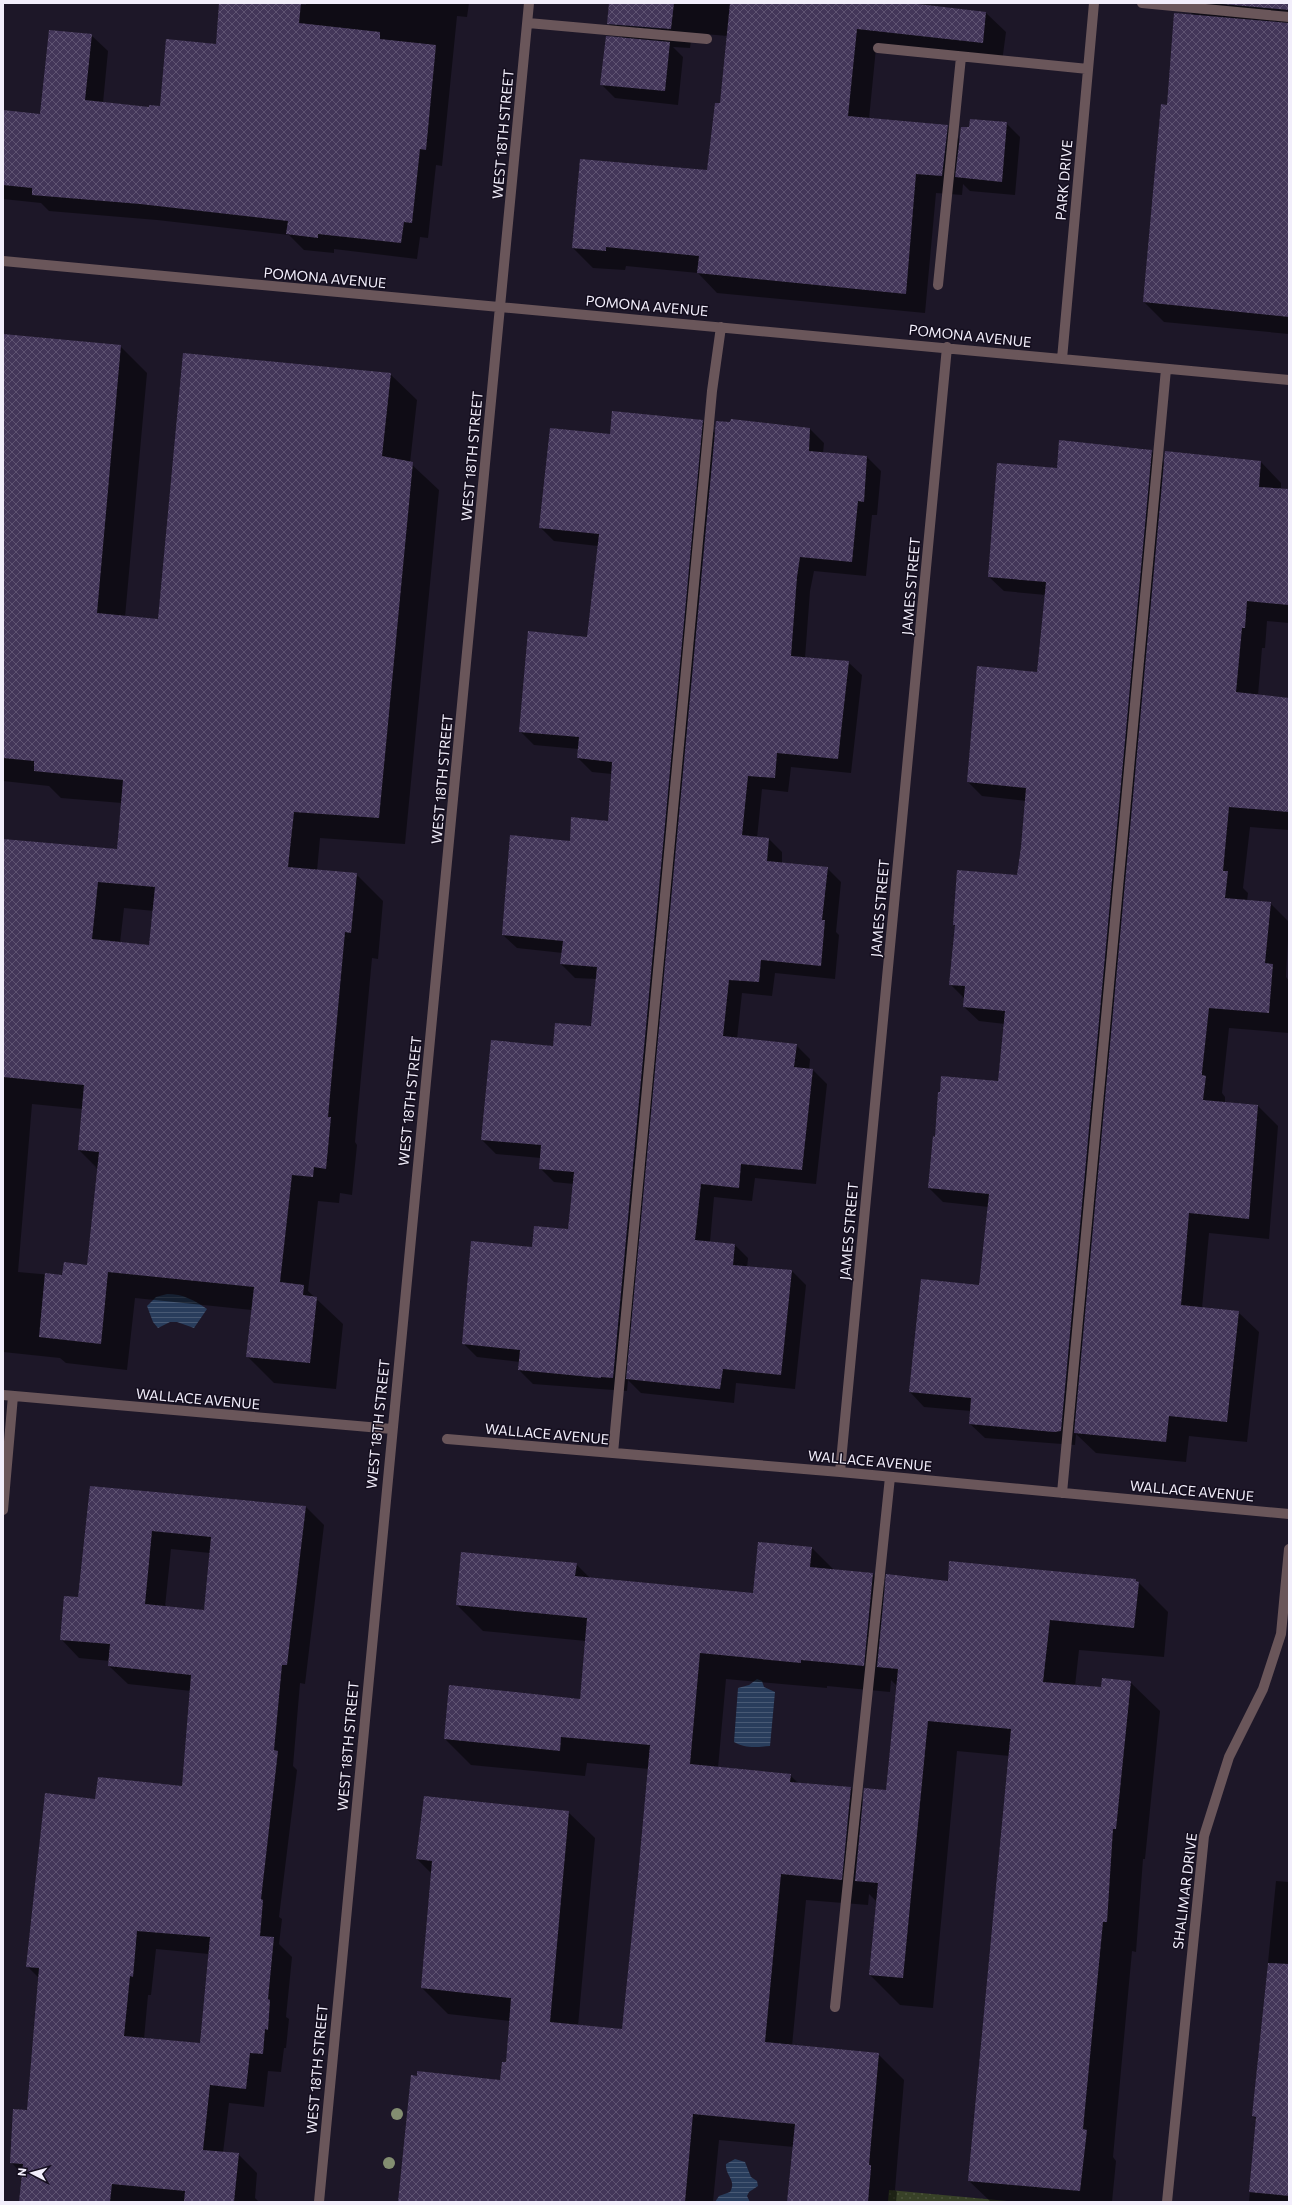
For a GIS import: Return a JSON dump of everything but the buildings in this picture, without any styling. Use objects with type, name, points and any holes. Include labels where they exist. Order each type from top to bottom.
[{"type":"street","name":"WEST 18TH STREET","points":[[319,2202],[529,3]]},
{"type":"street","name":"PARK DRIVE","points":[[1062,359],[1094,3]]},
{"type":"street","points":[[1142,3],[1289,17]]},
{"type":"street","points":[[528,23],[707,39]]},
{"type":"street","points":[[878,48],[1088,69]]},
{"type":"street","points":[[938,285],[961,57]]},
{"type":"street","name":"POMONA AVENUE","points":[[3,261],[501,308],[947,347],[1289,380]]},
{"type":"street","points":[[613,1453],[712,391],[721,327]]},
{"type":"street","name":"JAMES STREET","points":[[840,1472],[947,347]]},
{"type":"street","points":[[1062,1493],[1166,369]]},
{"type":"street","points":[[3,1510],[8,1396]]},
{"type":"street","name":"WALLACE AVENUE","points":[[8,1396],[392,1430]]},
{"type":"street","name":"WALLACE AVENUE","points":[[447,1440],[840,1472],[1289,1514]]},
{"type":"street","points":[[835,2007],[890,1477]]},
{"type":"street","name":"SHALIMAR DRIVE","points":[[1167,2202],[1204,1836],[1229,1757],[1263,1689],[1280,1634],[1289,1549]]},
{"type":"green space","points":[[889,2190],[1019,2202],[888,2202]]},
{"type":"water","points":[[167,1294],[188,1298],[207,1309],[194,1328],[177,1322],[170,1322],[158,1328],[153,1322],[147,1306],[156,1297]]},
{"type":"water","points":[[757,1679],[762,1681],[764,1687],[775,1692],[770,1746],[747,1747],[734,1742],[738,1688],[749,1685]]},
{"type":"water","points":[[735,2159],[745,2162],[751,2177],[757,2181],[758,2186],[749,2192],[747,2196],[750,2202],[715,2202],[719,2196],[730,2192],[732,2188],[732,2181],[727,2172],[726,2164]]}]
